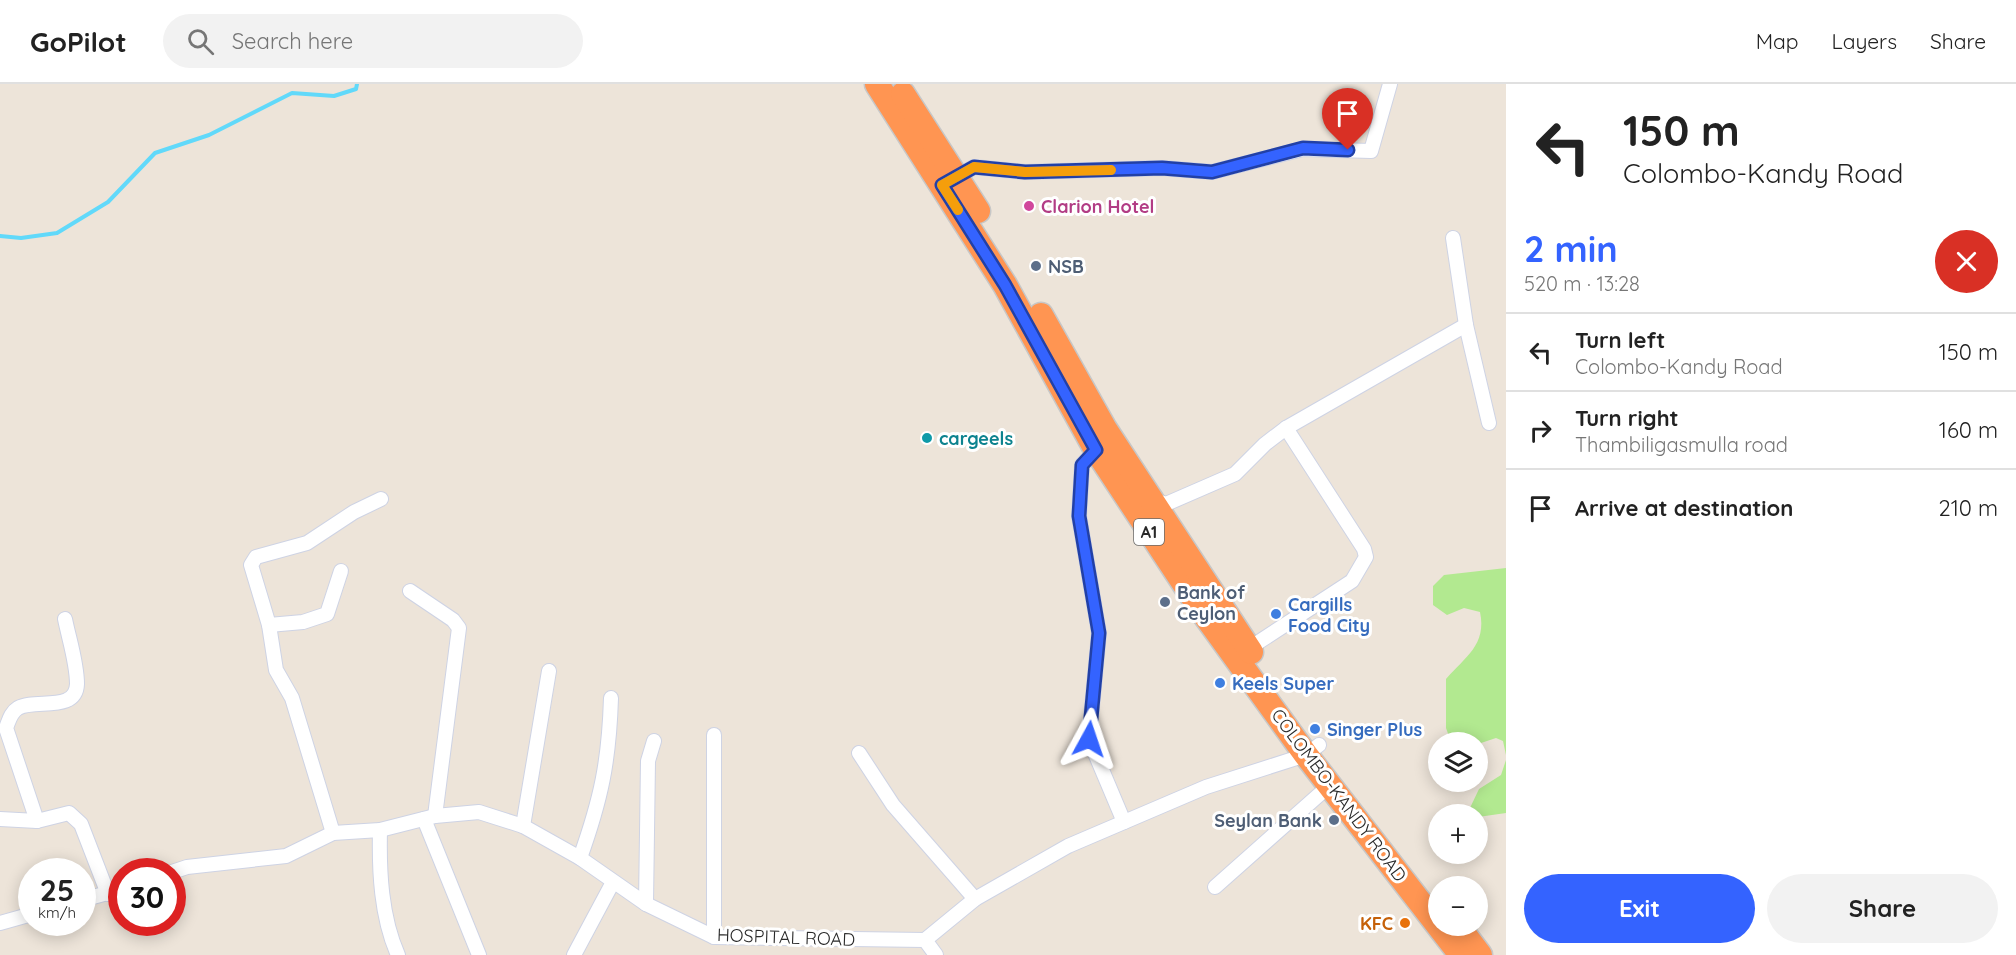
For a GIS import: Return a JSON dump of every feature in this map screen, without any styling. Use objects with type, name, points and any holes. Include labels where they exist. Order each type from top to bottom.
[{"type":"highway","name":"COLOMBO-KANDY ROAD","points":[[877,84],[1024,285],[1105,429],[1141,503],[1206,617],[1428,889]]},
{"type":"highway","name":"COLOMBO-KANDY ROAD","points":[[897,84],[1096,450],[1141,503],[1248,649],[1313,750],[1330,785],[1461,955]]},
{"type":"highway","points":[[1466,936],[1480,955]]},
{"type":"street","points":[[949,181],[974,167],[1025,172],[1162,168],[1212,172],[1303,148],[1371,151],[1390,84]]},
{"type":"street","points":[[1453,238],[1466,325],[1489,423]]},
{"type":"street","points":[[1141,503],[1166,504],[1235,474],[1264,444],[1286,428],[1466,325]]},
{"type":"street","points":[[1248,649],[1352,581],[1366,558],[1364,549],[1286,428]]},
{"type":"street","points":[[1096,450],[1082,465],[1079,516],[1099,633],[1089,739],[1124,822]]},
{"type":"street","points":[[333,833],[292,698],[276,670],[269,625],[253,578],[251,565],[256,557],[307,543],[354,512],[381,499]]},
{"type":"street","points":[[269,625],[303,622],[327,614],[341,571]]},
{"type":"street","points":[[410,591],[453,620],[459,628],[430,818],[479,955]]},
{"type":"street","points":[[37,820],[6,728],[10,716],[18,708],[67,701],[73,696],[77,684],[66,619]]},
{"type":"street","points":[[523,826],[549,671]]},
{"type":"street","points":[[580,858],[600,802],[610,748],[611,698]]},
{"type":"street","points":[[714,735],[714,937]]},
{"type":"street","points":[[646,904],[648,761],[654,741]]},
{"type":"street","points":[[936,955],[925,940],[975,899],[1068,846],[1206,787],[1313,750]]},
{"type":"street","points":[[859,753],[893,805],[975,899]]},
{"type":"street","points":[[1215,887],[1330,785]]},
{"type":"street","name":"HOSPITAL ROAD","points":[[186,867],[286,856],[333,833],[380,830],[430,818],[479,812],[523,826],[580,858],[646,904],[714,937],[925,940]]},
{"type":"street","points":[[0,819],[37,820],[69,813],[81,824],[108,894],[96,897]]},
{"type":"street","points":[[380,830],[379,874],[393,942],[398,955]]},
{"type":"street","points":[[574,955],[613,882]]},
{"type":"street","points":[[0,923],[18,918]]},
{"type":"green space","points":[[1506,568],[1506,755],[1503,741],[1496,738],[1488,741],[1488,732],[1447,732],[1446,728],[1446,679],[1473,650],[1480,633],[1481,623],[1480,612],[1464,608],[1447,615],[1433,605],[1433,586],[1444,575]]},
{"type":"green space","points":[[1506,760],[1506,813],[1488,816],[1488,804],[1472,804],[1478,792],[1488,792],[1488,783],[1501,775]]},
{"type":"waterway","points":[[0,236],[21,238],[57,233],[108,202],[155,153],[209,135],[292,93],[334,96],[356,89],[357,84]]},
{"type":"slow traffic","points":[[958,210],[942,185],[974,167],[1025,172],[1111,170]]},
{"type":"place","name":"Clarion Hotel","points":[[1029,206]]},
{"type":"place","name":"NSB","points":[[1036,266]]},
{"type":"place","name":"cargeels","points":[[927,438]]},
{"type":"place","name":"Bank of Ceylon","points":[[1165,602]]},
{"type":"place","name":"Cargills Food City","points":[[1276,614]]},
{"type":"place","name":"Keels Super","points":[[1220,683]]},
{"type":"place","name":"Singer Plus","points":[[1315,729]]},
{"type":"place","name":"Seylan Bank","points":[[1334,820]]},
{"type":"place","name":"KFC","points":[[1405,923]]},
{"type":"route","points":[[1089,739],[1099,633],[1079,516],[1082,465],[1096,450],[1005,285],[942,185],[974,167],[1025,172],[1162,168],[1212,172],[1303,148],[1348,150]]}]
